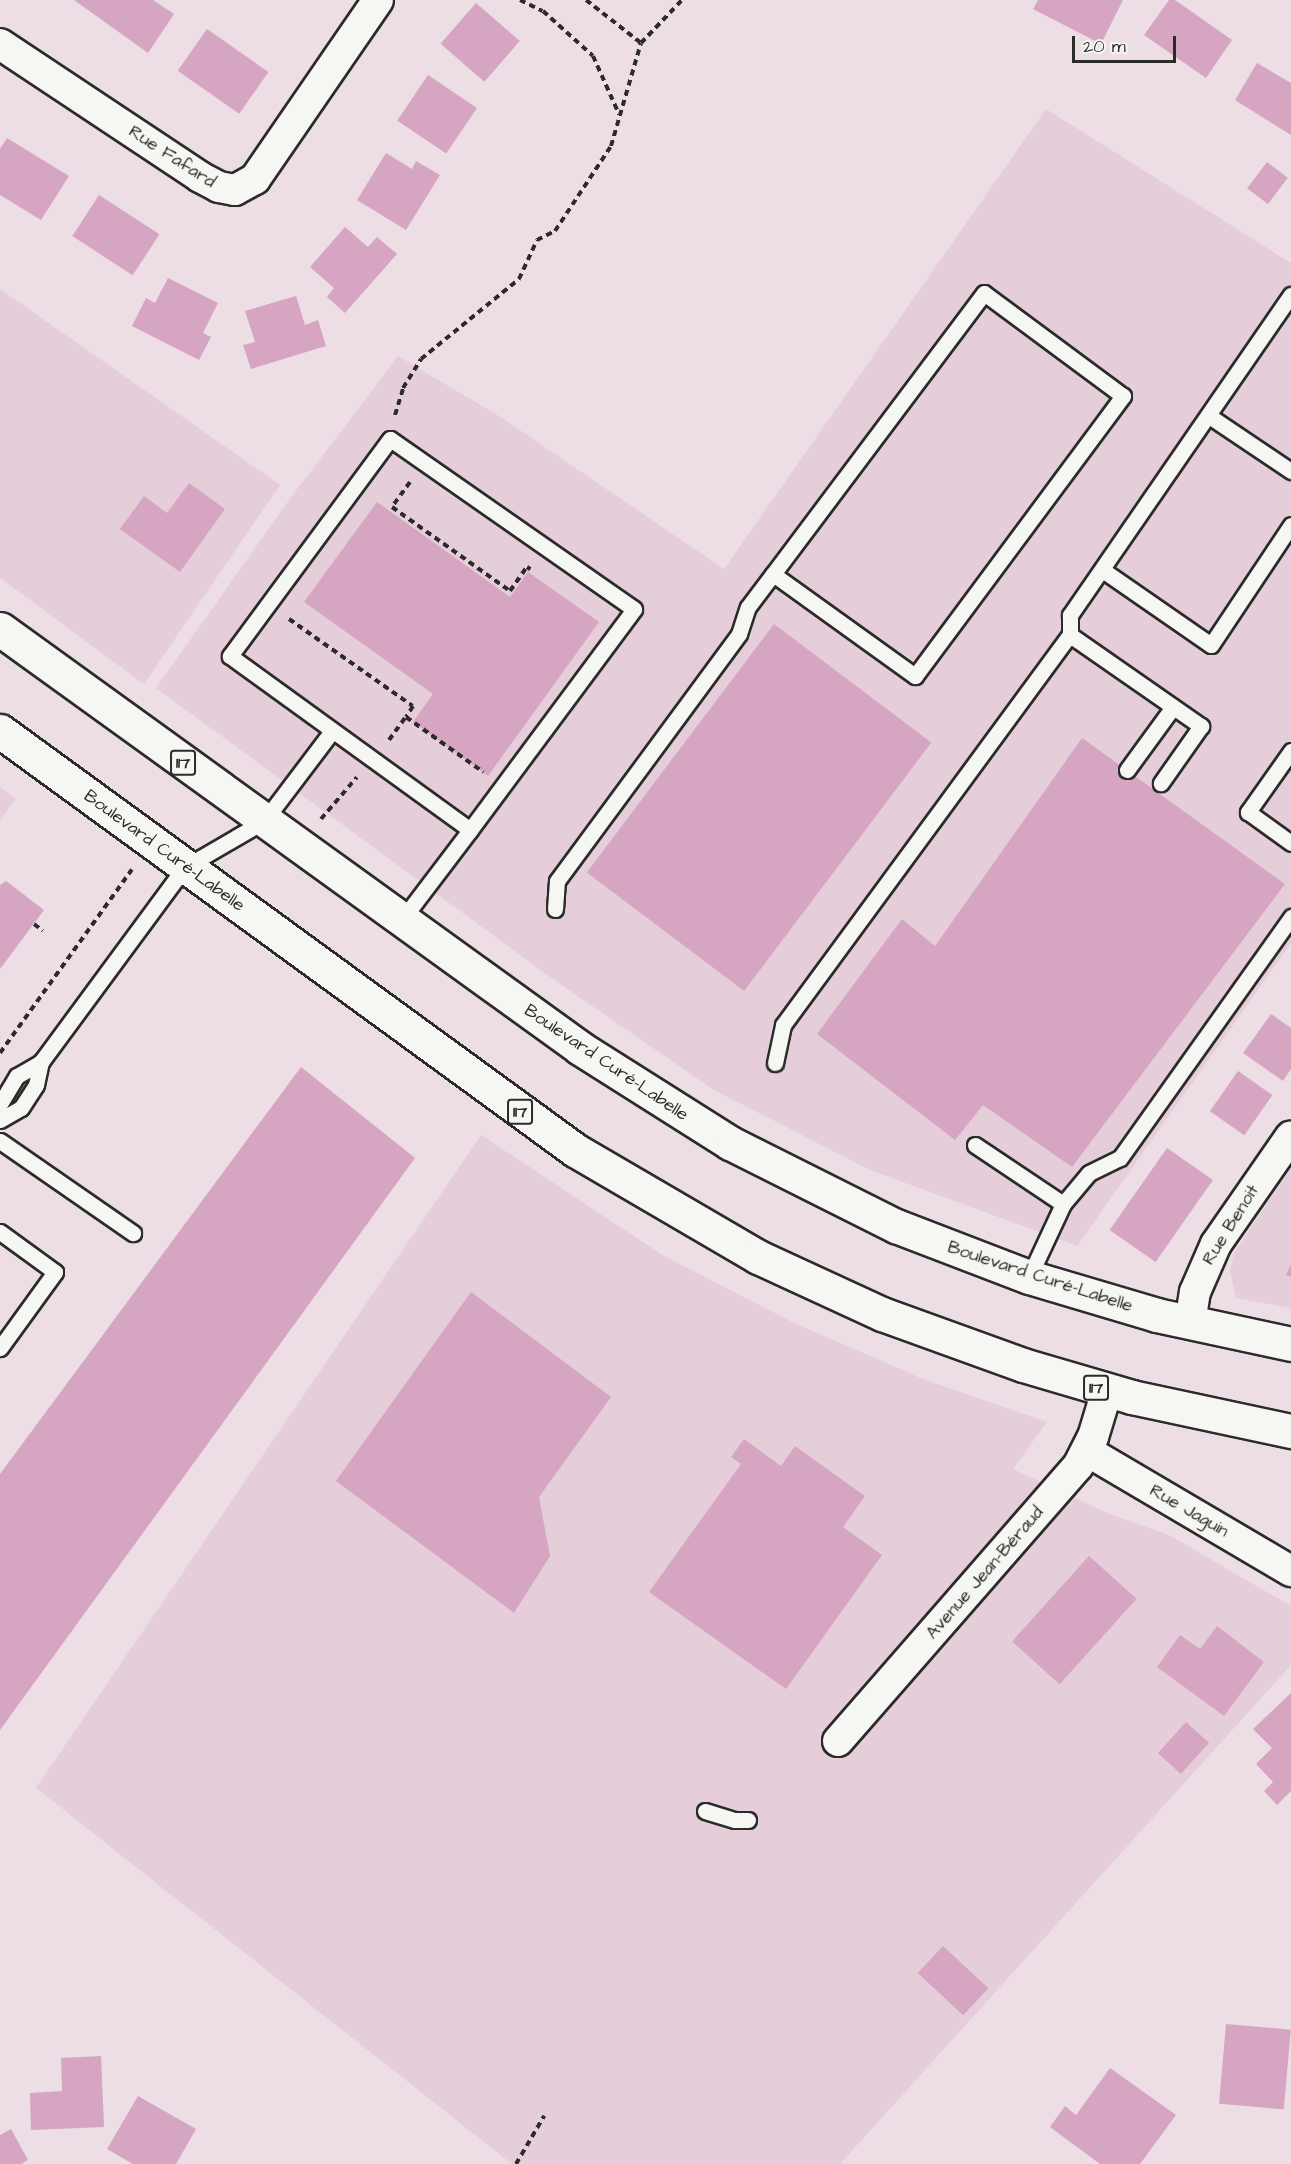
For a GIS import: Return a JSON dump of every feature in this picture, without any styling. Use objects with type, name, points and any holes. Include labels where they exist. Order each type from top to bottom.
[{"type":"main road","name":"Boulevard Curé-Labelle","points":[[0,629],[401,921],[580,1048],[730,1143],[896,1227],[1029,1277],[1190,1323],[1291,1344]]},
{"type":"main road","name":"Boulevard Curé-Labelle","points":[[0,731],[496,1095],[575,1150],[673,1210],[758,1257],[882,1314],[981,1351],[1107,1391],[1291,1431]]},
{"type":"street","name":"Rue Fafard","points":[[0,44],[200,177],[219,188],[235,190],[255,178],[378,0]]},
{"type":"street","name":"Rue Benoit","points":[[1190,1323],[1195,1292],[1216,1244],[1291,1136]]},
{"type":"street","name":"Avenue Jean-Béraud","points":[[838,1741],[1087,1451],[1107,1391]]},
{"type":"street","name":"Rue Jaguin","points":[[1087,1451],[1291,1571]]},
{"type":"lane","points":[[555,909],[557,881],[739,634],[748,607],[984,293],[1123,396],[915,676],[773,574]]},
{"type":"lane","points":[[775,1063],[783,1025],[1070,634],[1071,615],[1104,571],[1291,296]]},
{"type":"lane","points":[[1209,416],[1291,471]]},
{"type":"lane","points":[[401,921],[470,830],[634,609],[390,439],[230,656],[470,830]]},
{"type":"lane","points":[[1104,571],[1211,645],[1291,525]]},
{"type":"lane","points":[[1070,634],[1201,726],[1161,783]]},
{"type":"lane","points":[[1127,770],[1173,707]]},
{"type":"lane","points":[[0,1104],[17,1076],[41,1062],[185,867],[264,821],[332,731]]},
{"type":"lane","points":[[1291,751],[1248,812],[1291,843]]},
{"type":"lane","points":[[1029,1277],[1063,1204],[1089,1173],[1120,1158],[1291,917]]},
{"type":"lane","points":[[0,1120],[21,1108],[36,1085],[41,1062]]},
{"type":"lane","points":[[0,1141],[133,1233]]},
{"type":"lane","points":[[975,1145],[1063,1204]]},
{"type":"lane","points":[[0,1232],[55,1272],[0,1348]]},
{"type":"lane","points":[[705,1811],[735,1821],[748,1820]]},
{"type":"path","points":[[520,0],[543,11],[593,56],[620,115]]},
{"type":"path","points":[[586,0],[641,43]]},
{"type":"path","points":[[390,439],[397,404],[411,372],[436,345],[519,279],[537,240],[555,231],[611,146],[641,43],[682,0]]},
{"type":"path","points":[[392,507],[510,591],[527,567],[536,574]]},
{"type":"path","points":[[286,616],[413,706],[385,746]]},
{"type":"path","points":[[406,717],[488,776]]},
{"type":"path","points":[[320,819],[362,770]]},
{"type":"path","points":[[0,1053],[130,869]]},
{"type":"path","points":[[34,924],[43,931]]},
{"type":"path","points":[[516,2164],[544,2116]]},
{"type":"shaded area","points":[[1046,109],[1291,263],[1291,943],[1077,1246],[870,1170],[714,1090],[553,979],[156,688],[289,500],[398,356],[499,416],[724,569]]},
{"type":"shaded area","points":[[0,289],[280,485],[144,684],[0,578]]},
{"type":"shaded area","points":[[0,787],[16,799],[0,819]]},
{"type":"shaded area","points":[[481,1135],[664,1256],[794,1323],[923,1379],[1047,1422],[1013,1469],[1112,1515],[1169,1535],[1291,1606],[1291,1665],[840,2164],[512,2164],[36,1788]]},
{"type":"shaded area","points":[[1291,1168],[1291,1308],[1236,1298],[1230,1271],[1234,1253]]},
{"type":"building","points":[[74,0],[153,0],[174,14],[148,53]]},
{"type":"building","points":[[1038,0],[1123,0],[1101,44],[1033,9]]},
{"type":"building","points":[[1169,0],[1175,0],[1232,40],[1206,78],[1144,35]]},
{"type":"building","points":[[476,3],[520,41],[484,82],[441,44]]},
{"type":"building","points":[[207,29],[268,72],[239,114],[178,71]]},
{"type":"building","points":[[1257,63],[1291,83],[1291,135],[1235,100]]},
{"type":"building","points":[[428,75],[477,108],[446,154],[397,121]]},
{"type":"building","points":[[7,138],[69,176],[41,220],[0,195],[0,149]]},
{"type":"building","points":[[386,153],[412,169],[416,161],[440,175],[406,230],[357,200]]},
{"type":"building","points":[[1267,162],[1288,178],[1268,204],[1247,188]]},
{"type":"building","points":[[99,195],[159,234],[133,275],[72,236]]},
{"type":"building","points":[[345,227],[368,247],[377,237],[397,254],[345,313],[327,297],[334,288],[310,267]]},
{"type":"building","points":[[168,278],[218,303],[203,333],[211,337],[199,360],[132,326],[146,298],[155,303]]},
{"type":"building","points":[[296,296],[305,325],[318,320],[326,346],[251,369],[243,345],[255,342],[245,311]]},
{"type":"building","points":[[189,483],[225,509],[180,572],[120,529],[144,496],[167,513]]},
{"type":"building","points":[[377,502],[510,597],[528,572],[599,622],[488,776],[413,722],[433,694],[304,602]]},
{"type":"building","points":[[774,624],[931,743],[744,991],[587,872]]},
{"type":"building","points":[[1082,738],[1285,884],[1072,1167],[983,1105],[955,1140],[817,1034],[902,919],[935,946]]},
{"type":"building","points":[[6,881],[44,910],[0,969],[0,885]]},
{"type":"building","points":[[1271,1014],[1291,1028],[1291,1069],[1283,1081],[1243,1053]]},
{"type":"building","points":[[301,1067],[415,1158],[0,1730],[0,1474]]},
{"type":"building","points":[[1238,1071],[1272,1095],[1244,1135],[1210,1111]]},
{"type":"building","points":[[1167,1148],[1213,1180],[1156,1262],[1110,1230]]},
{"type":"building","points":[[1291,1264],[1291,1277],[1286,1275]]},
{"type":"building","points":[[471,1292],[611,1397],[539,1497],[550,1556],[514,1613],[336,1481]]},
{"type":"building","points":[[744,1439],[781,1466],[795,1446],[865,1496],[843,1527],[882,1555],[786,1689],[649,1592],[741,1464],[731,1457]]},
{"type":"building","points":[[1089,1556],[1137,1599],[1060,1684],[1012,1641]]},
{"type":"building","points":[[1217,1626],[1264,1662],[1224,1716],[1157,1667],[1180,1635],[1200,1649]]},
{"type":"building","points":[[1291,1693],[1291,1791],[1277,1805],[1264,1791],[1273,1782],[1256,1764],[1272,1748],[1253,1729]]},
{"type":"building","points":[[1186,1722],[1209,1743],[1181,1774],[1158,1753]]},
{"type":"building","points":[[943,1946],[988,1988],[963,2015],[918,1973]]},
{"type":"building","points":[[1226,2024],[1291,2030],[1284,2109],[1219,2104]]},
{"type":"building","points":[[101,2056],[104,2127],[31,2130],[30,2093],[62,2091],[61,2058]]},
{"type":"building","points":[[1110,2068],[1176,2115],[1140,2164],[1100,2164],[1050,2127],[1065,2106],[1076,2115]]},
{"type":"building","points":[[138,2096],[196,2129],[176,2164],[133,2164],[107,2149]]},
{"type":"building","points":[[11,2129],[28,2160],[21,2164],[0,2164],[0,2135]]}]
